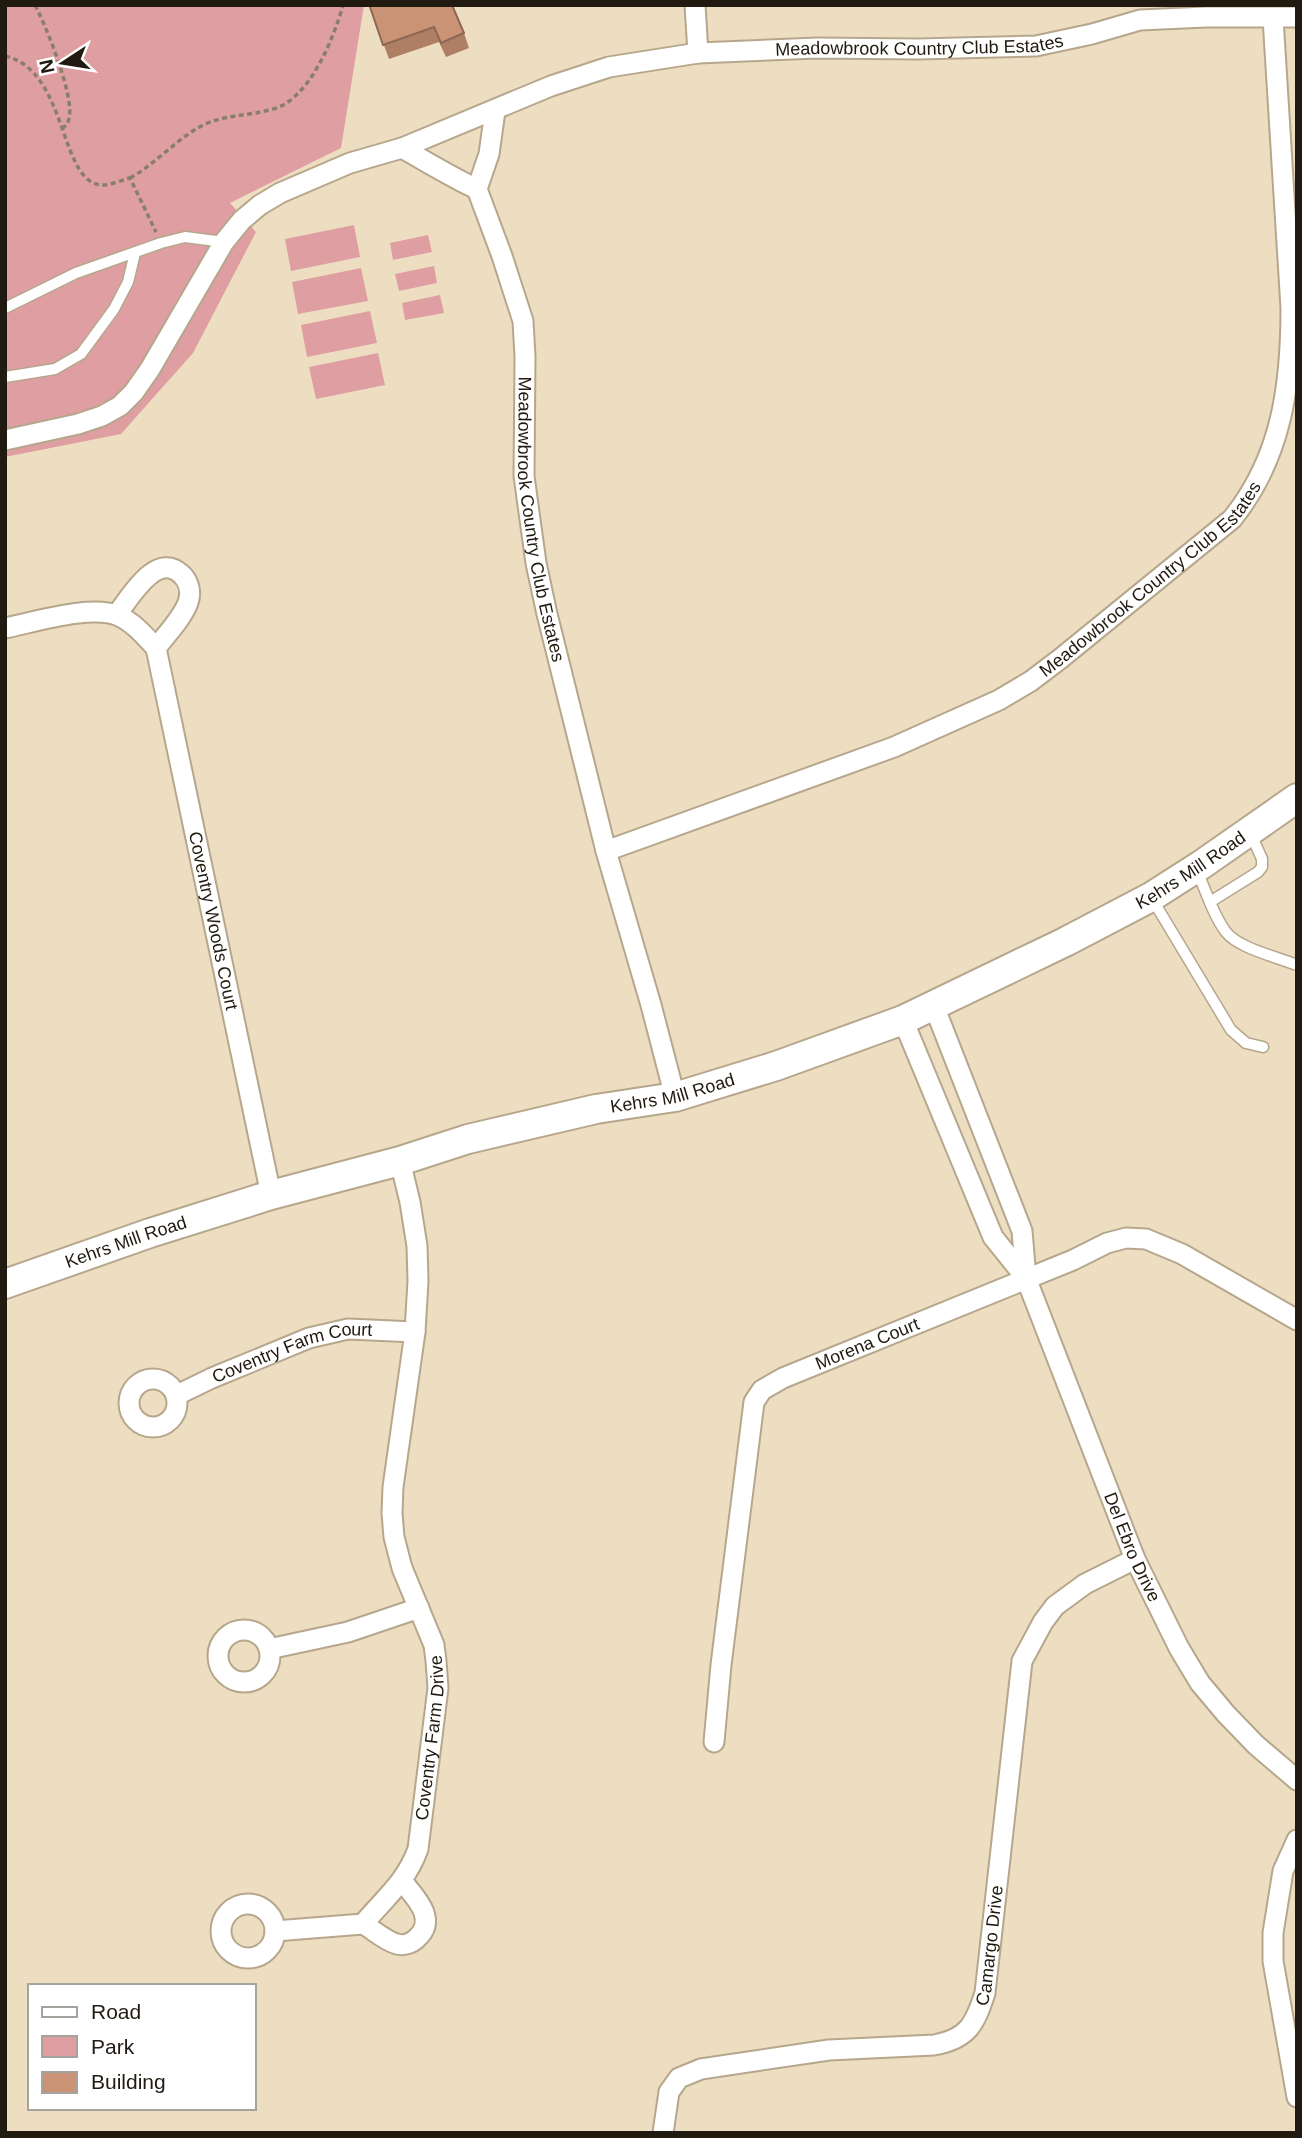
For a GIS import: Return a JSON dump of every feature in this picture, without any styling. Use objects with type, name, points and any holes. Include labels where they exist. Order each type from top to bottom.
[{"type":"main road","name":"Kehrs Mill Road","points":[[5,1284],[150,1233],[271,1195],[400,1161],[468,1139],[596,1108],[675,1097],[776,1066],[903,1020],[1065,942],[1151,897],[1296,802]]},
{"type":"street","points":[[695,5],[698,53]]},
{"type":"street","name":"Meadowbrook Country Club Estates","points":[[5,440],[78,424],[102,416],[120,406],[150,369],[224,242],[242,220],[260,205],[280,193],[350,163],[401,148],[551,86],[609,67],[698,53],[817,48],[1036,46],[1092,34],[1140,12],[1206,17],[1297,17]]},
{"type":"street","name":"Meadowbrook Country Club Estates","points":[[606,851],[863,760],[999,700],[1060,659],[1232,519],[1249,498],[1264,470],[1286,398],[1291,355],[1291,308],[1273,18]]},
{"type":"street","points":[[401,148],[442,173],[477,189],[489,154],[495,111]]},
{"type":"street","name":"Meadowbrook Country Club Estates","points":[[477,189],[523,321],[524,476],[536,563],[606,851],[675,1097]]},
{"type":"street","points":[[5,628],[93,611],[117,614],[131,622],[156,648],[189,600],[188,583],[174,570],[157,570],[149,574],[117,614]]},
{"type":"street","name":"Coventry Woods Court","points":[[156,648],[271,1195]]},
{"type":"street","name":"Del Ebro Drive","points":[[934,1006],[1022,1231],[1026,1278],[1135,1559],[1179,1648],[1200,1683],[1256,1745],[1297,1780]]},
{"type":"street","name":"Del Ebro Drive","points":[[903,1020],[993,1237],[1026,1278]]},
{"type":"street","name":"Coventry Farm Drive","points":[[363,1924],[402,1881],[411,1868],[418,1849],[438,1688],[434,1646],[402,1568],[394,1537],[392,1513],[393,1487],[415,1332],[418,1281],[417,1246],[400,1161]]},
{"type":"street","name":"Morena Court","points":[[715,1742],[721,1665],[754,1402],[762,1390],[783,1378],[1073,1260],[1107,1242],[1126,1238],[1146,1239],[1182,1254],[1297,1320]]},
{"type":"street","name":"Coventry Farm Court","points":[[177,1395],[309,1338],[348,1329],[415,1332]]},
{"type":"street","name":"Camargo Drive","points":[[663,2133],[669,2092],[679,2078],[701,2069],[829,2050],[934,2045],[960,2036],[969,2028],[977,2018],[985,1993],[1022,1661],[1055,1606],[1085,1584],[1135,1559]]},
{"type":"street","points":[[269,1649],[348,1632],[419,1608]]},
{"type":"street","points":[[1297,1840],[1283,1871],[1273,1933],[1273,1961],[1297,2097]]},
{"type":"street","points":[[275,1931],[363,1924],[395,1944],[413,1942],[425,1928],[424,1911],[402,1881]]},
{"type":"lane","points":[[5,308],[76,273],[161,243],[184,237],[224,242]]},
{"type":"lane","points":[[5,377],[55,369],[81,354],[114,309],[128,282],[135,253]]},
{"type":"lane","points":[[1210,902],[1262,867],[1262,859],[1250,831]]},
{"type":"lane","points":[[1196,868],[1227,933],[1236,941],[1297,965]]},
{"type":"lane","points":[[1151,897],[1231,1030],[1246,1043],[1263,1047]]},
{"type":"path","points":[[35,5],[51,39],[63,78],[70,114],[69,121],[62,129]]},
{"type":"path","points":[[5,56],[31,70],[41,80],[55,106],[77,167],[88,180],[103,185],[131,178],[202,126],[223,117],[275,109],[295,99],[307,83],[336,28],[343,5]]},
{"type":"path","points":[[131,178],[161,243]]},
{"type":"green space","points":[[5,5],[364,5],[341,148],[230,203],[256,232],[193,353],[121,434],[5,457]]},
{"type":"green space","points":[[354,225],[360,257],[291,271],[285,239]]},
{"type":"green space","points":[[428,235],[432,252],[393,260],[390,243]]},
{"type":"green space","points":[[434,266],[437,283],[399,291],[395,274]]},
{"type":"green space","points":[[361,268],[368,301],[298,314],[292,282]]},
{"type":"green space","points":[[440,295],[444,313],[405,320],[402,303]]},
{"type":"green space","points":[[370,311],[377,343],[307,357],[301,325]]},
{"type":"green space","points":[[378,353],[385,385],[316,399],[309,367]]},
{"type":"building","points":[[452,5],[464,33],[441,43],[434,27],[383,45],[370,7]]}]
